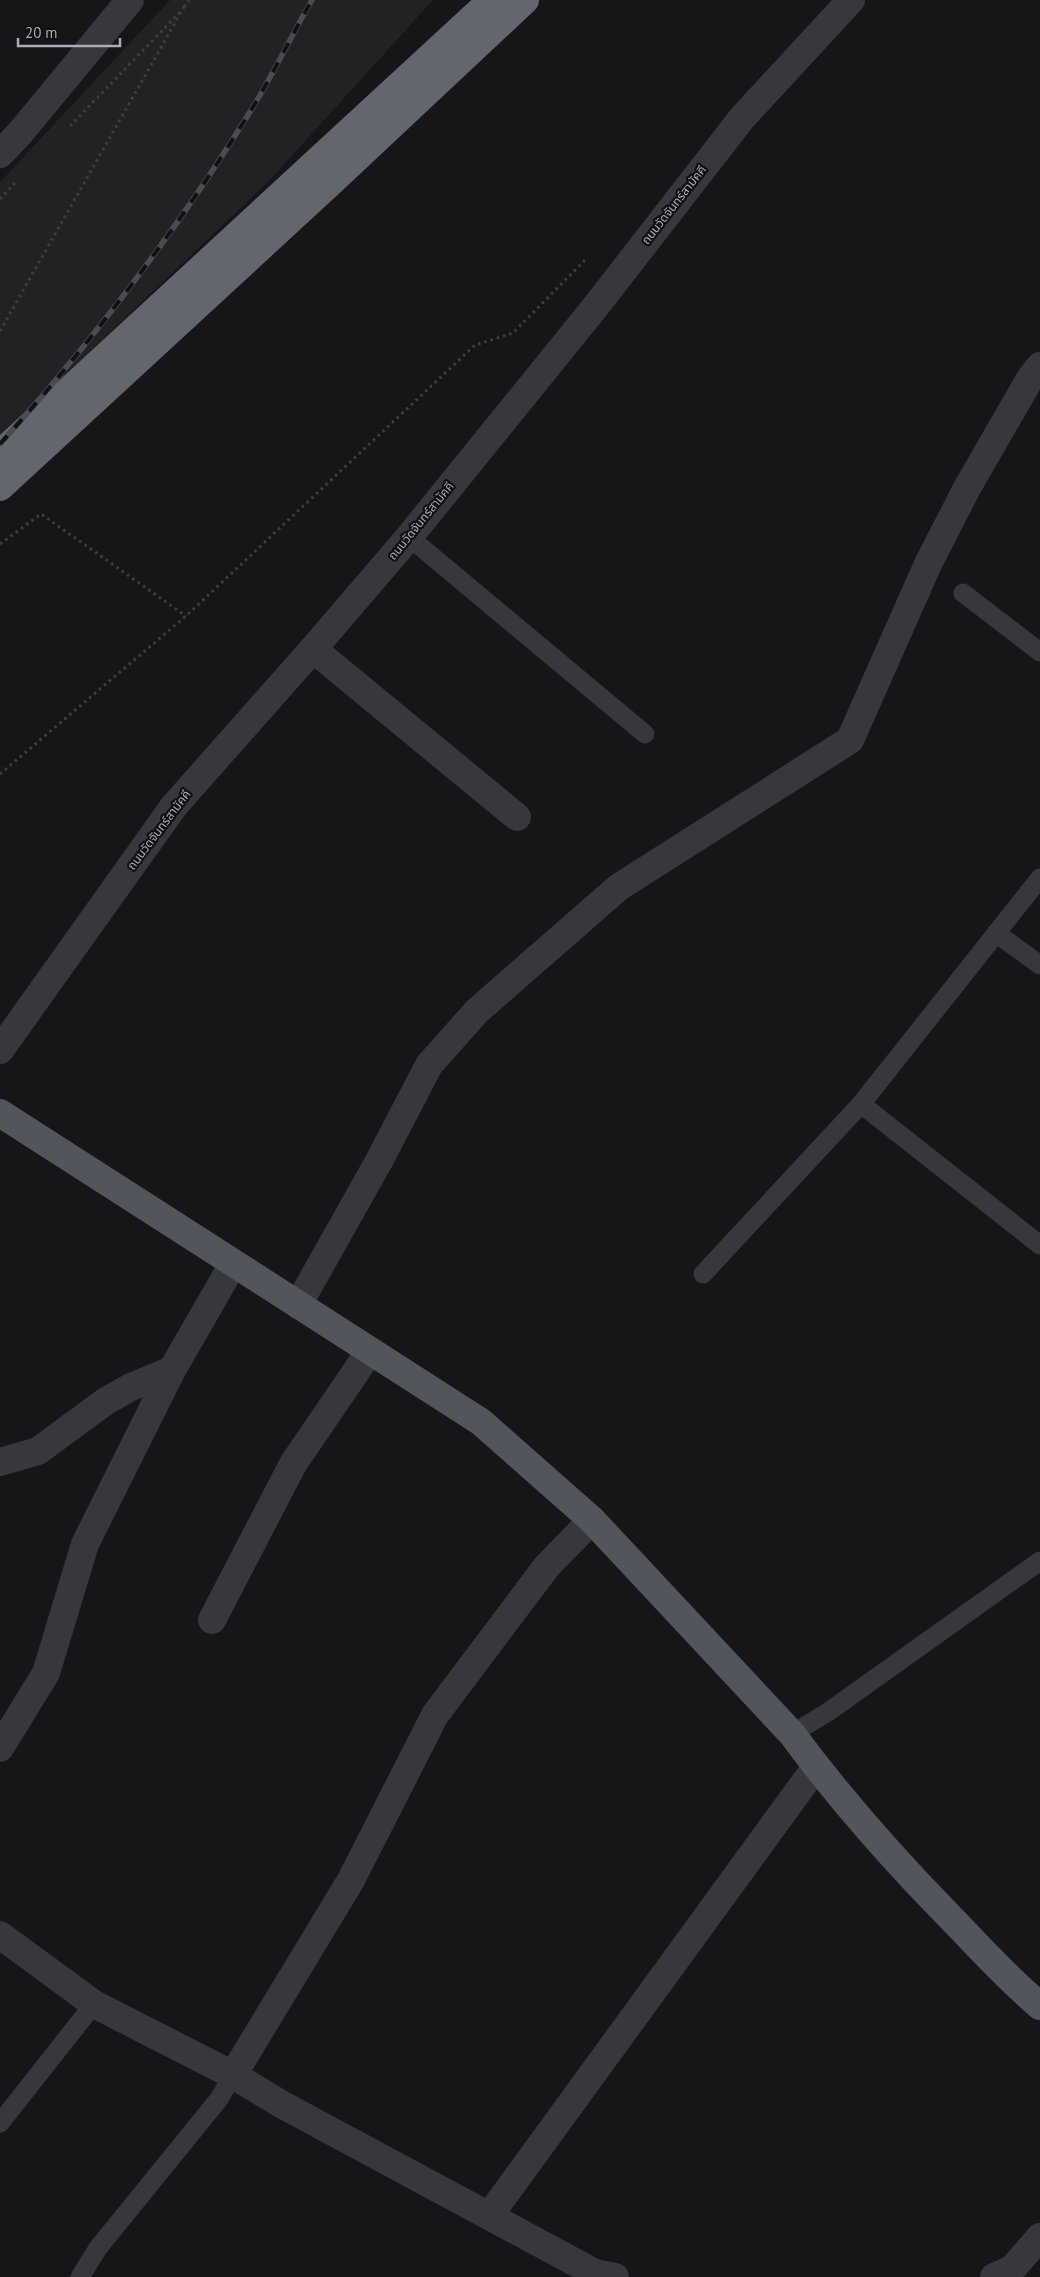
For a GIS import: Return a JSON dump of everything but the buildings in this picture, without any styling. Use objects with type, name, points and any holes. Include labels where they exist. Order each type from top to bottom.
[{"type":"highway","points":[[0,454],[492,0]]},
{"type":"highway","points":[[0,487],[317,196],[525,0]]},
{"type":"main road","points":[[0,1113],[481,1422],[592,1520],[792,1734],[816,1767],[892,1858],[1016,1985],[1040,2006]]},
{"type":"street","points":[[0,154],[20,133],[130,0]]},
{"type":"street","name":"ถนนวัดจันทร์สามัคคี","points":[[0,1050],[174,806],[409,537],[596,306],[742,118],[851,0]]},
{"type":"street","points":[[298,1305],[379,1161],[429,1065],[477,1011],[619,887],[850,740],[928,564],[967,488],[1030,377],[1040,366]]},
{"type":"street","points":[[313,649],[517,817]]},
{"type":"street","points":[[0,1748],[46,1674],[85,1544],[172,1370],[234,1264]]},
{"type":"street","points":[[212,1620],[293,1464],[370,1351]]},
{"type":"street","points":[[0,1462],[38,1451],[106,1401],[131,1387],[172,1370]]},
{"type":"street","points":[[233,2075],[351,1880],[434,1715],[547,1566],[592,1520]]},
{"type":"street","points":[[490,2216],[816,1767]]},
{"type":"street","points":[[0,1934],[94,2004],[233,2075],[281,2104],[595,2273],[615,2277]]},
{"type":"street","points":[[994,2277],[1012,2269],[1040,2237]]},
{"type":"lane","points":[[409,537],[645,734]]},
{"type":"lane","points":[[962,593],[1040,652]]},
{"type":"lane","points":[[703,1274],[861,1104],[1040,878]]},
{"type":"lane","points":[[996,933],[1040,965]]},
{"type":"lane","points":[[861,1104],[1040,1245]]},
{"type":"lane","points":[[792,1734],[828,1712],[1040,1561]]},
{"type":"lane","points":[[0,2123],[94,2004]]},
{"type":"lane","points":[[80,2277],[98,2248],[219,2098],[233,2075]]},
{"type":"path","points":[[0,331],[189,0]]},
{"type":"path","points":[[68,128],[184,7]]},
{"type":"path","points":[[0,199],[20,177]]},
{"type":"path","points":[[0,774],[186,616],[475,345],[513,333],[587,258]]},
{"type":"path","points":[[0,544],[41,514],[186,616]]},
{"type":"shaded area","points":[[170,0],[433,0],[268,182],[0,437],[0,182]]},
{"type":"railway","points":[[0,444],[69,364],[166,239],[253,107],[312,0]]}]
